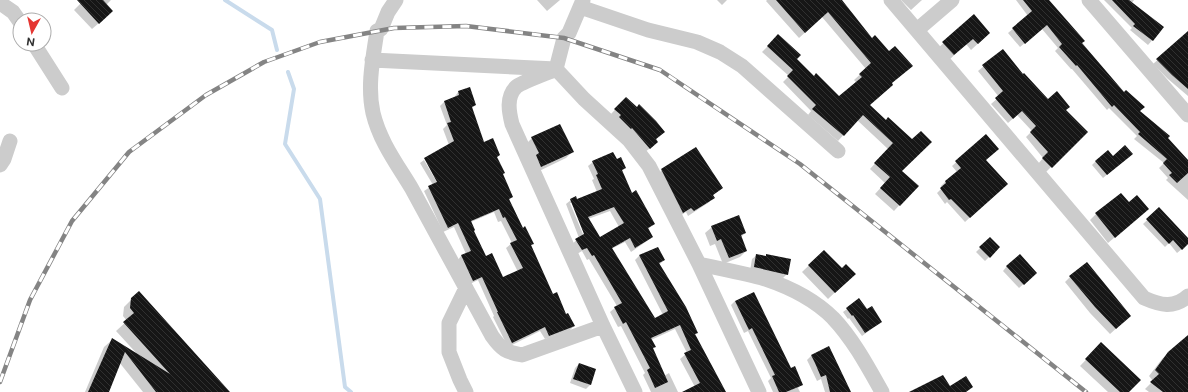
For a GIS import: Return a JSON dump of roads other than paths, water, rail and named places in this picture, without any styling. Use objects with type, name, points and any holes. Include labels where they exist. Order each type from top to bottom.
[{"type":"street","points":[[396,0],[388,12],[381,29],[378,31],[372,60],[370,89],[373,113],[382,140],[411,188],[500,347],[511,353],[522,355],[603,326]]},
{"type":"street","points":[[891,0],[1144,298],[1158,304],[1171,305],[1184,300],[1188,296]]},
{"type":"street","points":[[918,30],[952,0]]},
{"type":"street","points":[[1089,0],[1188,115]]},
{"type":"street","points":[[0,3],[13,12]]},
{"type":"street","points":[[556,69],[564,38],[569,33],[581,3],[648,30],[697,42],[720,52],[742,66],[838,151]]},
{"type":"street","points":[[39,52],[62,88]]},
{"type":"street","points":[[372,60],[556,69],[584,98],[629,140],[648,166],[699,264],[759,392]]},
{"type":"street","points":[[556,69],[516,87],[510,98],[508,110],[512,124],[603,326],[635,392]]},
{"type":"street","points":[[0,165],[4,159],[10,141]]},
{"type":"street","points":[[699,264],[764,279],[790,289],[813,302],[833,318],[853,343],[882,392]]},
{"type":"street","points":[[466,288],[449,323],[449,352],[466,392]]},
{"type":"waterway","points":[[225,0],[272,30],[277,50]]},
{"type":"waterway","points":[[288,72],[294,89],[285,144],[320,199],[345,387],[351,392]]},
{"type":"railway","points":[[0,382],[30,300],[72,221],[129,152],[206,95],[264,62],[320,42],[394,28],[466,26],[564,38],[660,70],[800,164],[1086,392]]}]
